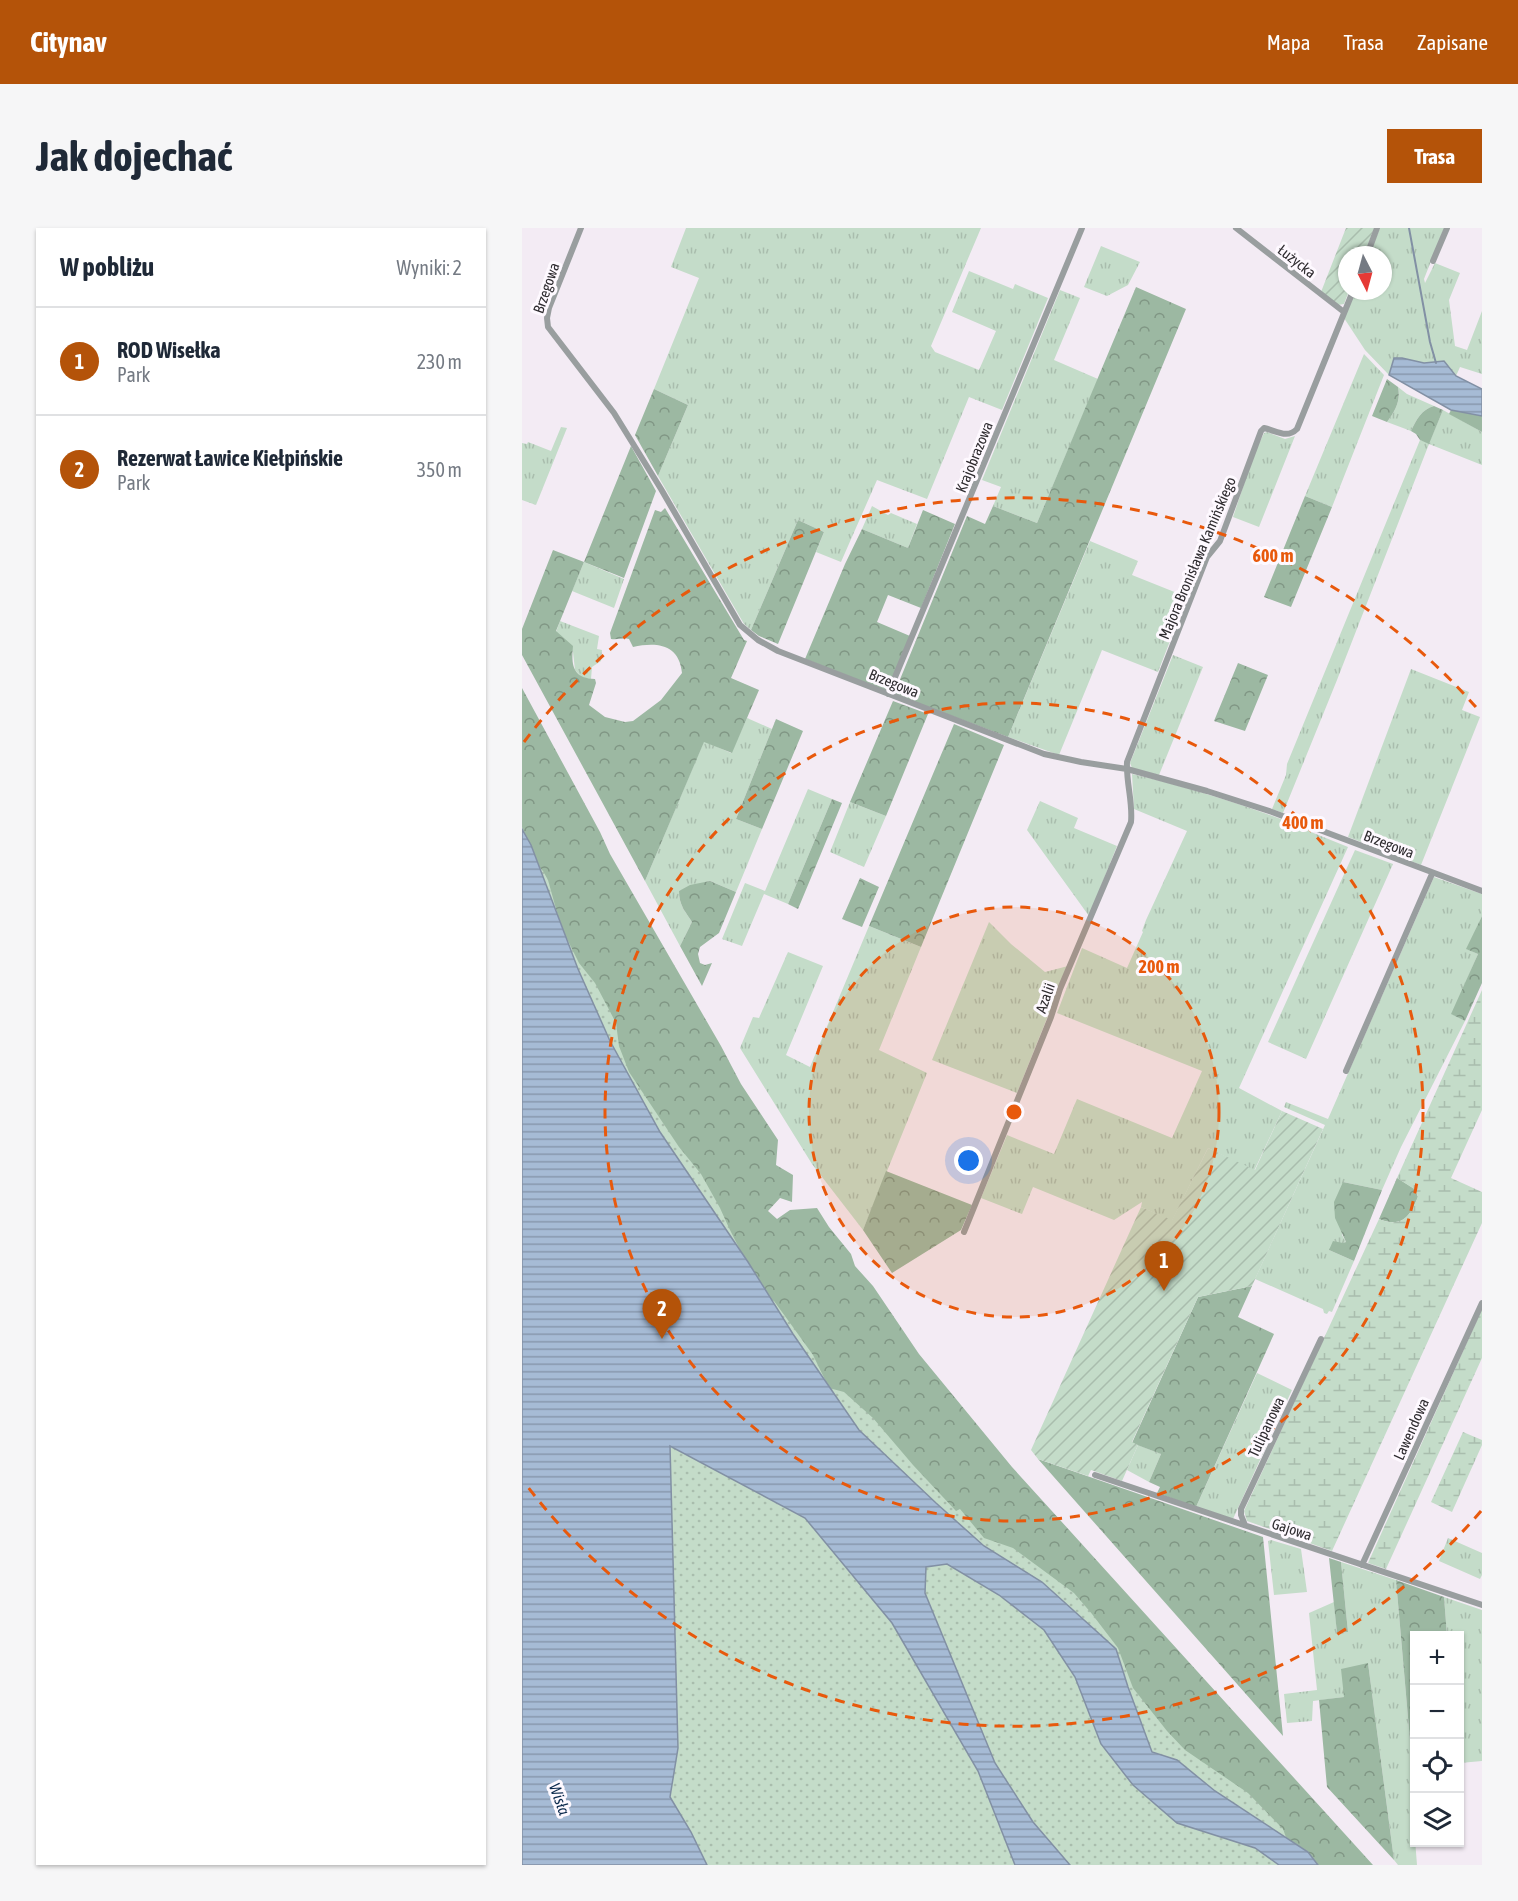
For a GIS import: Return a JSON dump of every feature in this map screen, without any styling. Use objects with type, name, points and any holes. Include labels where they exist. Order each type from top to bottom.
[{"type":"street","name":"Brzegowa","points":[[581,228],[549,308],[548,327],[614,413],[740,625],[758,640],[778,651],[1044,754],[1127,769],[1207,791],[1272,812],[1482,891]]},
{"type":"street","name":"Krajobrazowa","points":[[888,694],[1082,228]]},
{"type":"street","name":"Łużycka","points":[[1236,228],[1344,312]]},
{"type":"street","points":[[1370,246],[1377,228]]},
{"type":"street","points":[[1433,261],[1447,228]]},
{"type":"street","name":"Majora Bronisława Kamińskiego","points":[[1127,769],[1131,752],[1207,557],[1220,541],[1261,431],[1264,428],[1286,435],[1297,429],[1349,300]]},
{"type":"street","name":"Azalii","points":[[964,1232],[1051,1017],[1060,989],[1131,822],[1127,769]]},
{"type":"street","points":[[1346,1071],[1432,874]]},
{"type":"street","name":"Lawendowa","points":[[1362,1565],[1482,1303]]},
{"type":"street","name":"Tulipanowa","points":[[1245,1525],[1241,1509],[1321,1339]]},
{"type":"street","name":"Gajowa","points":[[1095,1475],[1482,1605]]},
{"type":"green space","points":[[686,228],[981,228],[931,346],[935,352],[979,370],[996,331],[952,312],[969,271],[1013,289],[1015,284],[1048,298],[1002,410],[969,397],[927,499],[877,480],[841,562],[816,552],[824,532],[798,520],[751,630],[744,624],[658,476],[688,405],[654,389],[699,278],[671,267]]},
{"type":"green space","points":[[1346,228],[1374,228],[1367,246],[1339,246]]},
{"type":"green space","points":[[1380,228],[1444,228],[1424,279],[1425,283],[1435,263],[1460,273],[1449,300],[1455,346],[1467,350],[1482,311],[1482,374],[1460,367],[1456,376],[1444,361],[1424,363],[1394,359],[1389,375],[1365,350],[1344,318],[1351,300],[1392,300],[1392,246],[1373,246]]},
{"type":"green space","points":[[1101,246],[1140,262],[1128,285],[1107,296],[1084,287]]},
{"type":"green space","points":[[1338,248],[1338,300],[1346,300],[1344,304],[1338,305],[1321,292]]},
{"type":"green space","points":[[1136,287],[1186,309],[1008,737],[894,694],[967,516],[985,524],[993,506],[1037,523]]},
{"type":"green space","points":[[1060,290],[1080,298],[1054,360],[1098,379],[1037,523],[993,506],[1001,487],[982,480]]},
{"type":"green space","points":[[1364,354],[1384,375],[1332,507],[1305,496]]},
{"type":"green space","points":[[1387,379],[1398,387],[1399,397],[1397,406],[1387,422],[1372,416]]},
{"type":"green space","points":[[1398,387],[1407,394],[1434,406],[1423,412],[1411,431],[1387,422],[1397,406]]},
{"type":"green space","points":[[654,389],[688,405],[658,476],[635,435]]},
{"type":"green space","points":[[1434,406],[1443,410],[1429,444],[1420,440],[1411,431],[1423,412]]},
{"type":"green space","points":[[1443,410],[1482,432],[1482,465],[1429,444],[1283,813],[1272,809],[1286,775],[1287,764],[1420,440],[1429,443]]},
{"type":"green space","points":[[1451,410],[1482,416],[1482,432],[1449,414]]},
{"type":"green space","points":[[561,427],[567,428],[536,505],[522,500],[522,443],[527,444],[528,442],[551,451]]},
{"type":"green space","points":[[1264,433],[1285,439],[1295,436],[1259,527],[1233,517],[1254,454]]},
{"type":"green space","points":[[631,446],[656,491],[624,578],[584,562]]},
{"type":"green space","points":[[1305,496],[1332,507],[1291,607],[1264,597]]},
{"type":"green space","points":[[872,506],[888,515],[891,513],[917,524],[908,548],[862,529]]},
{"type":"green space","points":[[665,508],[744,640],[747,641],[731,678],[759,690],[732,753],[704,742],[645,881],[522,655],[522,629],[553,550],[584,562],[556,631],[573,646],[572,659],[575,670],[582,676],[595,679],[596,683],[589,705],[605,717],[625,722],[633,721],[661,700],[682,673],[676,656],[665,647],[650,645],[633,647],[629,639],[611,639],[610,633],[655,510],[661,512]]},
{"type":"green space","points":[[923,510],[955,524],[921,608],[888,595],[877,622],[910,636],[887,691],[805,659],[862,529],[908,548]]},
{"type":"green space","points":[[798,520],[824,532],[778,644],[751,630]]},
{"type":"green space","points":[[1090,541],[1138,561],[1132,575],[1187,597],[1158,672],[1102,650],[1059,755],[1008,737]]},
{"type":"green space","points":[[584,562],[624,579],[614,608],[572,591]]},
{"type":"green space","points":[[560,621],[599,636],[597,649],[602,650],[601,661],[592,667],[591,679],[582,678],[575,670],[573,652],[556,632]]},
{"type":"green space","points":[[1173,655],[1203,667],[1159,775],[1132,768],[1130,763]]},
{"type":"green space","points":[[1238,663],[1268,675],[1245,731],[1214,721]]},
{"type":"green space","points":[[1411,669],[1469,692],[1462,710],[1480,717],[1421,865],[1348,837]]},
{"type":"green space","points":[[522,688],[610,854],[741,1084],[778,1140],[776,1165],[793,1175],[792,1202],[780,1198],[768,1211],[777,1219],[790,1210],[817,1208],[851,1254],[855,1266],[873,1286],[919,1354],[1012,1467],[1373,1865],[1318,1865],[1308,1852],[1215,1791],[984,1546],[859,1430],[660,1132],[610,1041],[578,969],[531,845],[522,829]]},
{"type":"green space","points":[[893,701],[928,714],[886,816],[850,802]]},
{"type":"green space","points":[[747,718],[772,729],[736,819],[762,829],[736,892],[710,881],[679,891],[681,904],[692,922],[680,946],[645,881],[704,741],[731,753]]},
{"type":"green space","points":[[776,719],[803,731],[762,829],[736,819]]},
{"type":"green space","points":[[954,724],[1004,745],[921,947],[869,926]]},
{"type":"green space","points":[[1132,774],[1245,806],[1311,830],[1311,832],[1348,847],[1239,1088],[1282,1111],[1254,1171],[1208,1148],[1172,1221],[1141,1207],[1142,1202],[1114,1220],[1033,1187],[1022,1214],[981,1198],[1007,1135],[1054,1154],[1077,1099],[1172,1138],[1202,1071],[1057,1013],[1082,948],[1127,968],[1146,920],[1187,831],[1134,809]]},
{"type":"green space","points":[[808,789],[832,799],[788,904],[764,894],[742,946],[722,939],[745,883],[765,891]]},
{"type":"green space","points":[[832,799],[842,803],[798,909],[788,904]]},
{"type":"green space","points":[[1040,801],[1078,818],[1074,828],[1117,846],[1089,916],[1027,830]]},
{"type":"green space","points":[[850,802],[886,816],[864,867],[830,852]]},
{"type":"green space","points":[[522,827],[536,864],[548,880],[561,927],[579,963],[595,983],[616,1023],[619,1046],[629,1072],[679,1147],[701,1174],[764,1298],[774,1301],[790,1323],[813,1355],[829,1388],[844,1392],[873,1418],[913,1465],[956,1511],[960,1509],[984,1538],[1013,1548],[1074,1593],[1118,1648],[1133,1688],[1167,1731],[1185,1750],[1248,1793],[1283,1829],[1296,1865],[522,1865]]},
{"type":"green space","points":[[1355,850],[1393,864],[1306,1059],[1268,1042]]},
{"type":"green space","points":[[1434,877],[1482,894],[1482,916],[1467,949],[1478,954],[1452,1014],[1465,1021],[1401,1147],[1382,1190],[1343,1182],[1342,1235],[1346,1242],[1329,1250],[1354,1261],[1332,1312],[1329,1311],[1327,1314],[1323,1309],[1255,1279],[1325,1125],[1284,1107],[1286,1102],[1328,1119]]},
{"type":"green space","points":[[860,878],[879,887],[862,927],[842,919]]},
{"type":"green space","points":[[710,881],[736,892],[719,933],[700,947],[698,954],[700,963],[705,965],[712,963],[702,986],[680,946],[692,922],[681,904],[679,891],[690,885]]},
{"type":"green space","points":[[1482,916],[1482,983],[1465,1021],[1451,1014],[1478,954],[1466,949]]},
{"type":"green space","points":[[989,922],[1045,972],[1068,966],[1017,1093],[932,1060]]},
{"type":"green space","points":[[869,926],[921,947],[879,1050],[927,1073],[863,1230],[812,1164],[740,1048],[753,1017],[759,1018],[788,952],[823,966],[786,1055],[810,1067]]},
{"type":"green space","points":[[1482,990],[1482,1110],[1451,1178],[1482,1192],[1482,1223],[1332,1551],[1247,1521],[1244,1511],[1379,1219],[1394,1222],[1404,1219],[1415,1203],[1418,1196],[1414,1189],[1397,1178]]},
{"type":"green space","points":[[1282,1111],[1323,1129],[1252,1286],[1198,1297],[1132,1442],[1138,1445],[1122,1481],[1091,1470],[1088,1476],[1038,1459],[1031,1450],[1141,1207],[1172,1220],[1208,1148],[1255,1170]]},
{"type":"green space","points":[[886,1171],[972,1205],[961,1230],[892,1273],[863,1230]]},
{"type":"green space","points":[[1397,1178],[1415,1189],[1418,1197],[1415,1204],[1404,1219],[1394,1222],[1379,1219]]},
{"type":"green space","points":[[1343,1182],[1382,1190],[1354,1261],[1329,1250],[1333,1241],[1346,1242],[1335,1218],[1334,1202]]},
{"type":"green space","points":[[1252,1286],[1238,1317],[1274,1334],[1196,1507],[1157,1493],[1160,1487],[1149,1482],[1161,1454],[1132,1443],[1198,1297]]},
{"type":"green space","points":[[1482,1309],[1482,1358],[1386,1569],[1368,1563]]},
{"type":"green space","points":[[1257,1373],[1292,1390],[1233,1519],[1196,1507]]},
{"type":"green space","points":[[1463,1432],[1482,1440],[1482,1445],[1452,1512],[1431,1502]]},
{"type":"green space","points":[[1138,1445],[1161,1454],[1149,1482],[1127,1470]]},
{"type":"green space","points":[[1038,1459],[1263,1537],[1283,1736]]},
{"type":"green space","points":[[1448,1538],[1482,1553],[1480,1579],[1439,1561]]},
{"type":"green space","points":[[1268,1541],[1301,1549],[1307,1592],[1274,1595]]},
{"type":"green space","points":[[1329,1558],[1341,1562],[1348,1632],[1337,1633]]},
{"type":"green space","points":[[1341,1562],[1396,1580],[1410,1740],[1410,1847],[1416,1847],[1417,1865],[1398,1865],[1394,1860],[1368,1663],[1344,1697],[1313,1701],[1312,1721],[1287,1723],[1284,1694],[1317,1690],[1309,1613],[1334,1602],[1337,1633],[1348,1632]]},
{"type":"green space","points":[[1396,1580],[1444,1597],[1447,1631],[1410,1631],[1410,1740]]},
{"type":"green space","points":[[1444,1597],[1482,1610],[1482,1761],[1464,1763],[1464,1631],[1447,1631]]},
{"type":"green space","points":[[1368,1663],[1394,1860],[1327,1787],[1319,1700],[1344,1697],[1341,1669]]},
{"type":"water","points":[[1394,358],[1424,363],[1444,361],[1456,376],[1482,389],[1482,416],[1451,410],[1389,375]]},
{"type":"water","name":"Wisła","points":[[522,829],[531,845],[578,969],[610,1041],[660,1132],[859,1430],[984,1546],[1042,1582],[1116,1649],[1152,1752],[1177,1760],[1215,1791],[1308,1852],[1318,1865],[1279,1865],[1255,1848],[1177,1823],[1133,1785],[1101,1744],[1075,1677],[1044,1630],[999,1595],[947,1564],[926,1567],[925,1593],[995,1763],[1033,1822],[1070,1865],[1015,1865],[978,1771],[892,1623],[805,1518],[670,1446],[678,1748],[670,1797],[707,1865],[522,1865]]},
{"type":"waterway","points":[[1409,228],[1436,363]]},
{"type":"place","name":"ROD Wisełka","points":[[1164,1291]]},
{"type":"place","name":"Rezerwat Ławice Kiełpińskie","points":[[662,1339]]}]
